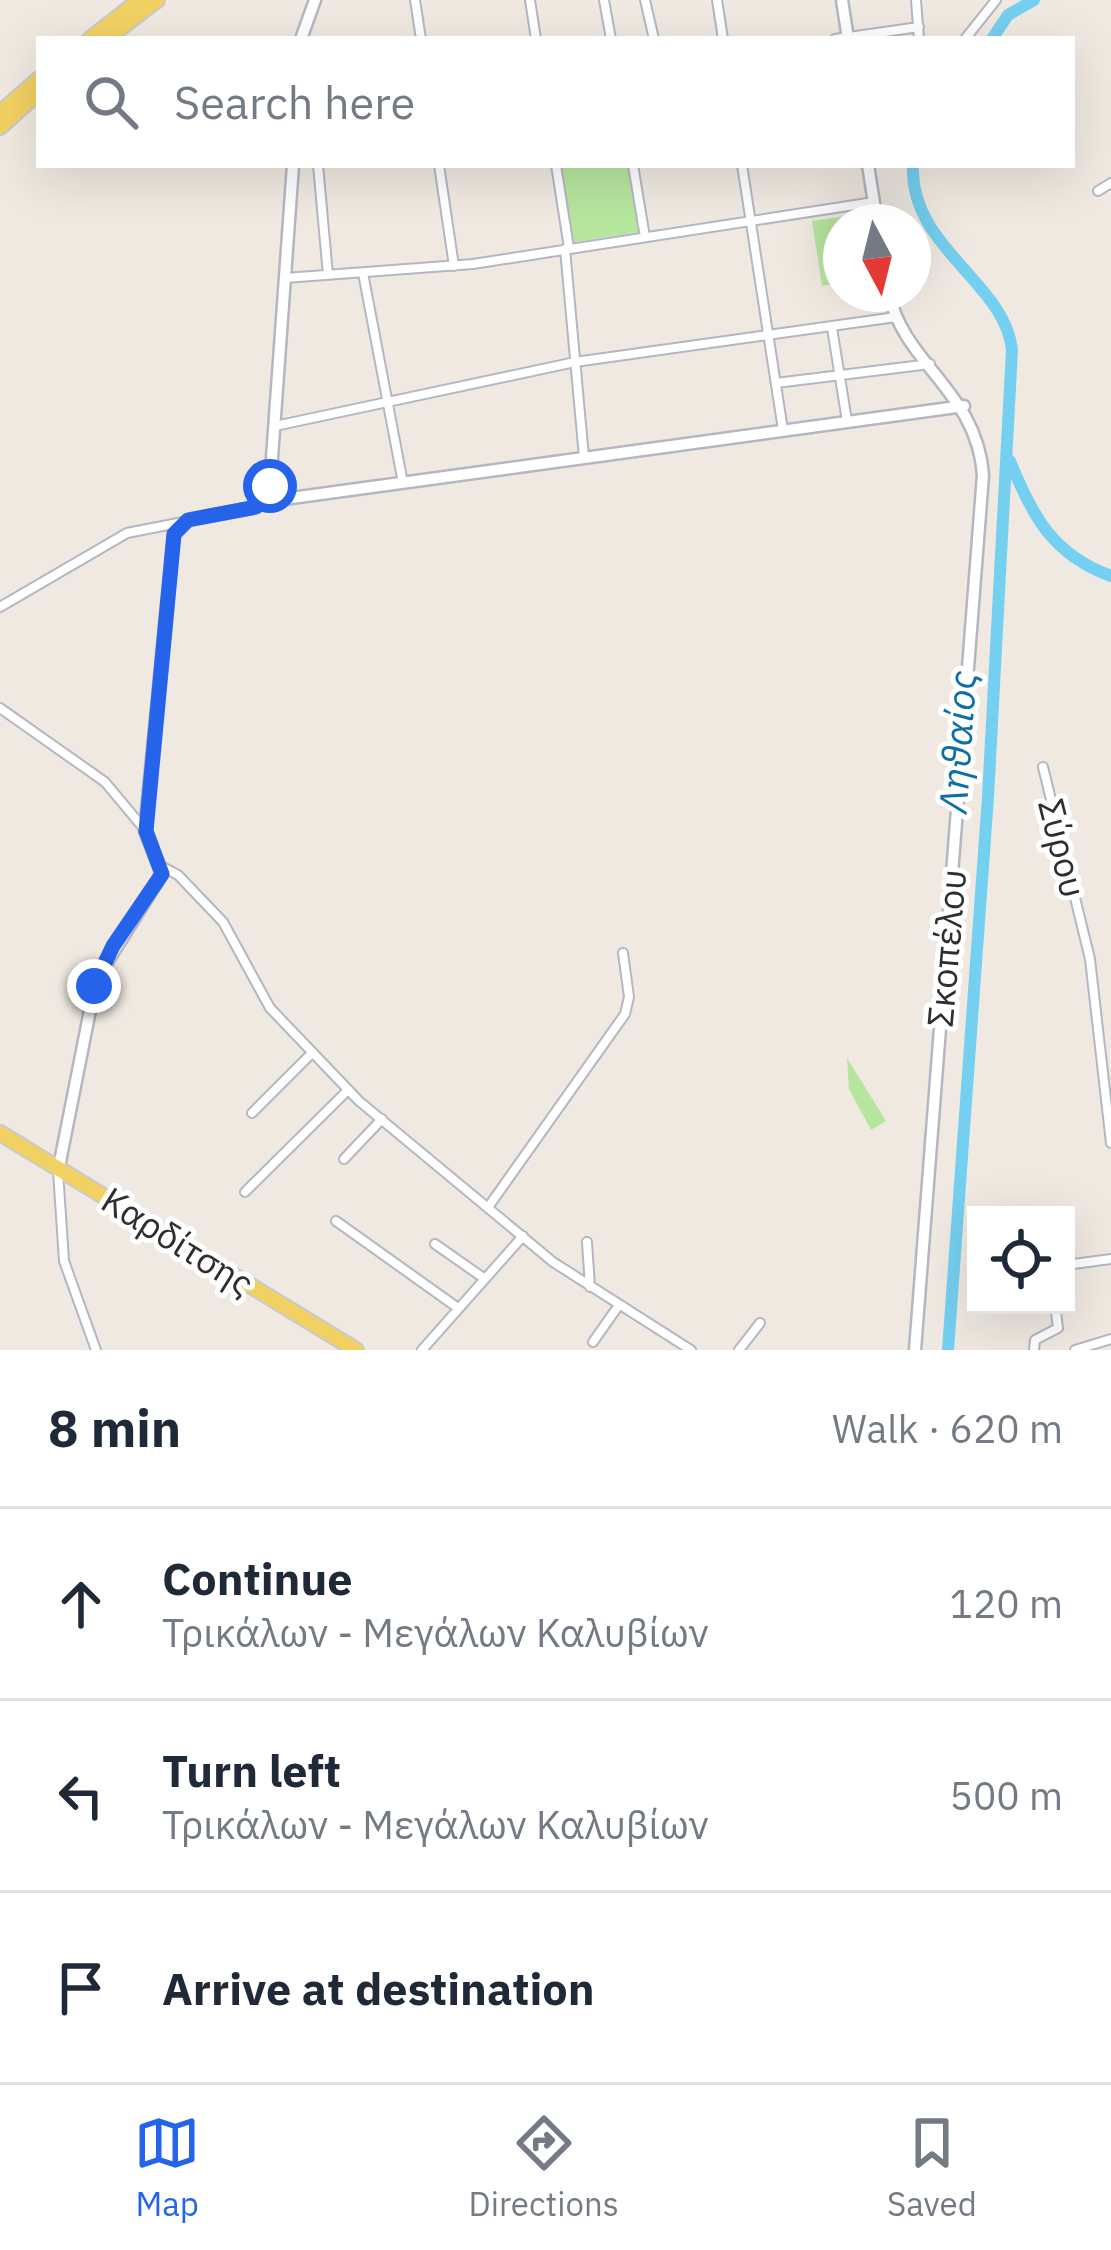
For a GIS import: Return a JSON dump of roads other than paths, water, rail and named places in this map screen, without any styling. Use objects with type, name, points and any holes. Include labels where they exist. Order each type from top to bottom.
[{"type":"main road","points":[[94,36],[140,0]]},
{"type":"main road","points":[[110,36],[157,0]]},
{"type":"main road","points":[[0,113],[36,82]]},
{"type":"main road","points":[[0,127],[36,95]]},
{"type":"main road","name":"Καρδίτσης","points":[[0,1132],[356,1350]]},
{"type":"street","points":[[303,36],[315,0]]},
{"type":"street","points":[[415,0],[421,36]]},
{"type":"street","points":[[530,0],[536,36]]},
{"type":"street","points":[[604,0],[610,36]]},
{"type":"street","points":[[645,0],[653,36]]},
{"type":"street","points":[[717,0],[723,36]]},
{"type":"street","points":[[842,0],[843,36]]},
{"type":"street","points":[[916,0],[920,36]]},
{"type":"street","points":[[967,36],[996,0]]},
{"type":"street","points":[[857,36],[919,27]]},
{"type":"street","points":[[262,502],[270,486],[293,168]]},
{"type":"street","points":[[318,168],[328,275]]},
{"type":"street","points":[[439,168],[454,266]]},
{"type":"street","points":[[556,168],[584,457]]},
{"type":"street","points":[[634,168],[645,237]]},
{"type":"street","points":[[742,168],[783,430]]},
{"type":"street","points":[[285,278],[454,266],[874,202],[868,168]]},
{"type":"street","points":[[1098,190],[1111,183]]},
{"type":"street","points":[[363,272],[403,483]]},
{"type":"street","points":[[0,607],[127,533],[238,513],[262,502],[964,406],[894,312]]},
{"type":"street","points":[[275,426],[575,362],[896,317]]},
{"type":"street","points":[[832,328],[847,421]]},
{"type":"street","points":[[776,383],[932,364]]},
{"type":"street","name":"Σκοπέλου","points":[[915,1350],[983,484],[977,437],[964,406]]},
{"type":"street","points":[[146,831],[172,542],[183,522]]},
{"type":"street","points":[[0,708],[105,782],[146,831],[161,866],[223,922],[270,1008],[348,1090],[590,1287],[691,1350]]},
{"type":"street","name":"Σύρου","points":[[1043,767],[1090,959],[1111,1143]]},
{"type":"street","points":[[96,1350],[64,1261],[58,1167],[96,980],[159,881],[161,866]]},
{"type":"street","points":[[489,1206],[625,1014],[629,998],[623,953]]},
{"type":"street","points":[[252,1113],[312,1053]]},
{"type":"street","points":[[245,1192],[348,1090]]},
{"type":"street","points":[[344,1159],[382,1119]]},
{"type":"street","points":[[336,1221],[458,1308]]},
{"type":"street","points":[[422,1350],[523,1236]]},
{"type":"street","points":[[587,1242],[590,1287]]},
{"type":"street","points":[[435,1244],[484,1279]]},
{"type":"street","points":[[1075,1263],[1111,1259]]},
{"type":"street","points":[[593,1342],[620,1305]]},
{"type":"street","points":[[1034,1350],[1035,1340],[1058,1328],[1056,1314]]},
{"type":"street","points":[[739,1350],[760,1323]]},
{"type":"street","points":[[1075,1350],[1111,1339]]},
{"type":"waterway","name":"Ληθαίος","points":[[994,36],[1008,15],[1034,0]]},
{"type":"waterway","name":"Ληθαίος","points":[[913,168],[916,194],[926,219],[993,304],[1006,326],[1012,350],[988,797],[948,1350]]},
{"type":"waterway","points":[[1010,461],[1036,516],[1059,545],[1111,576]]}]
